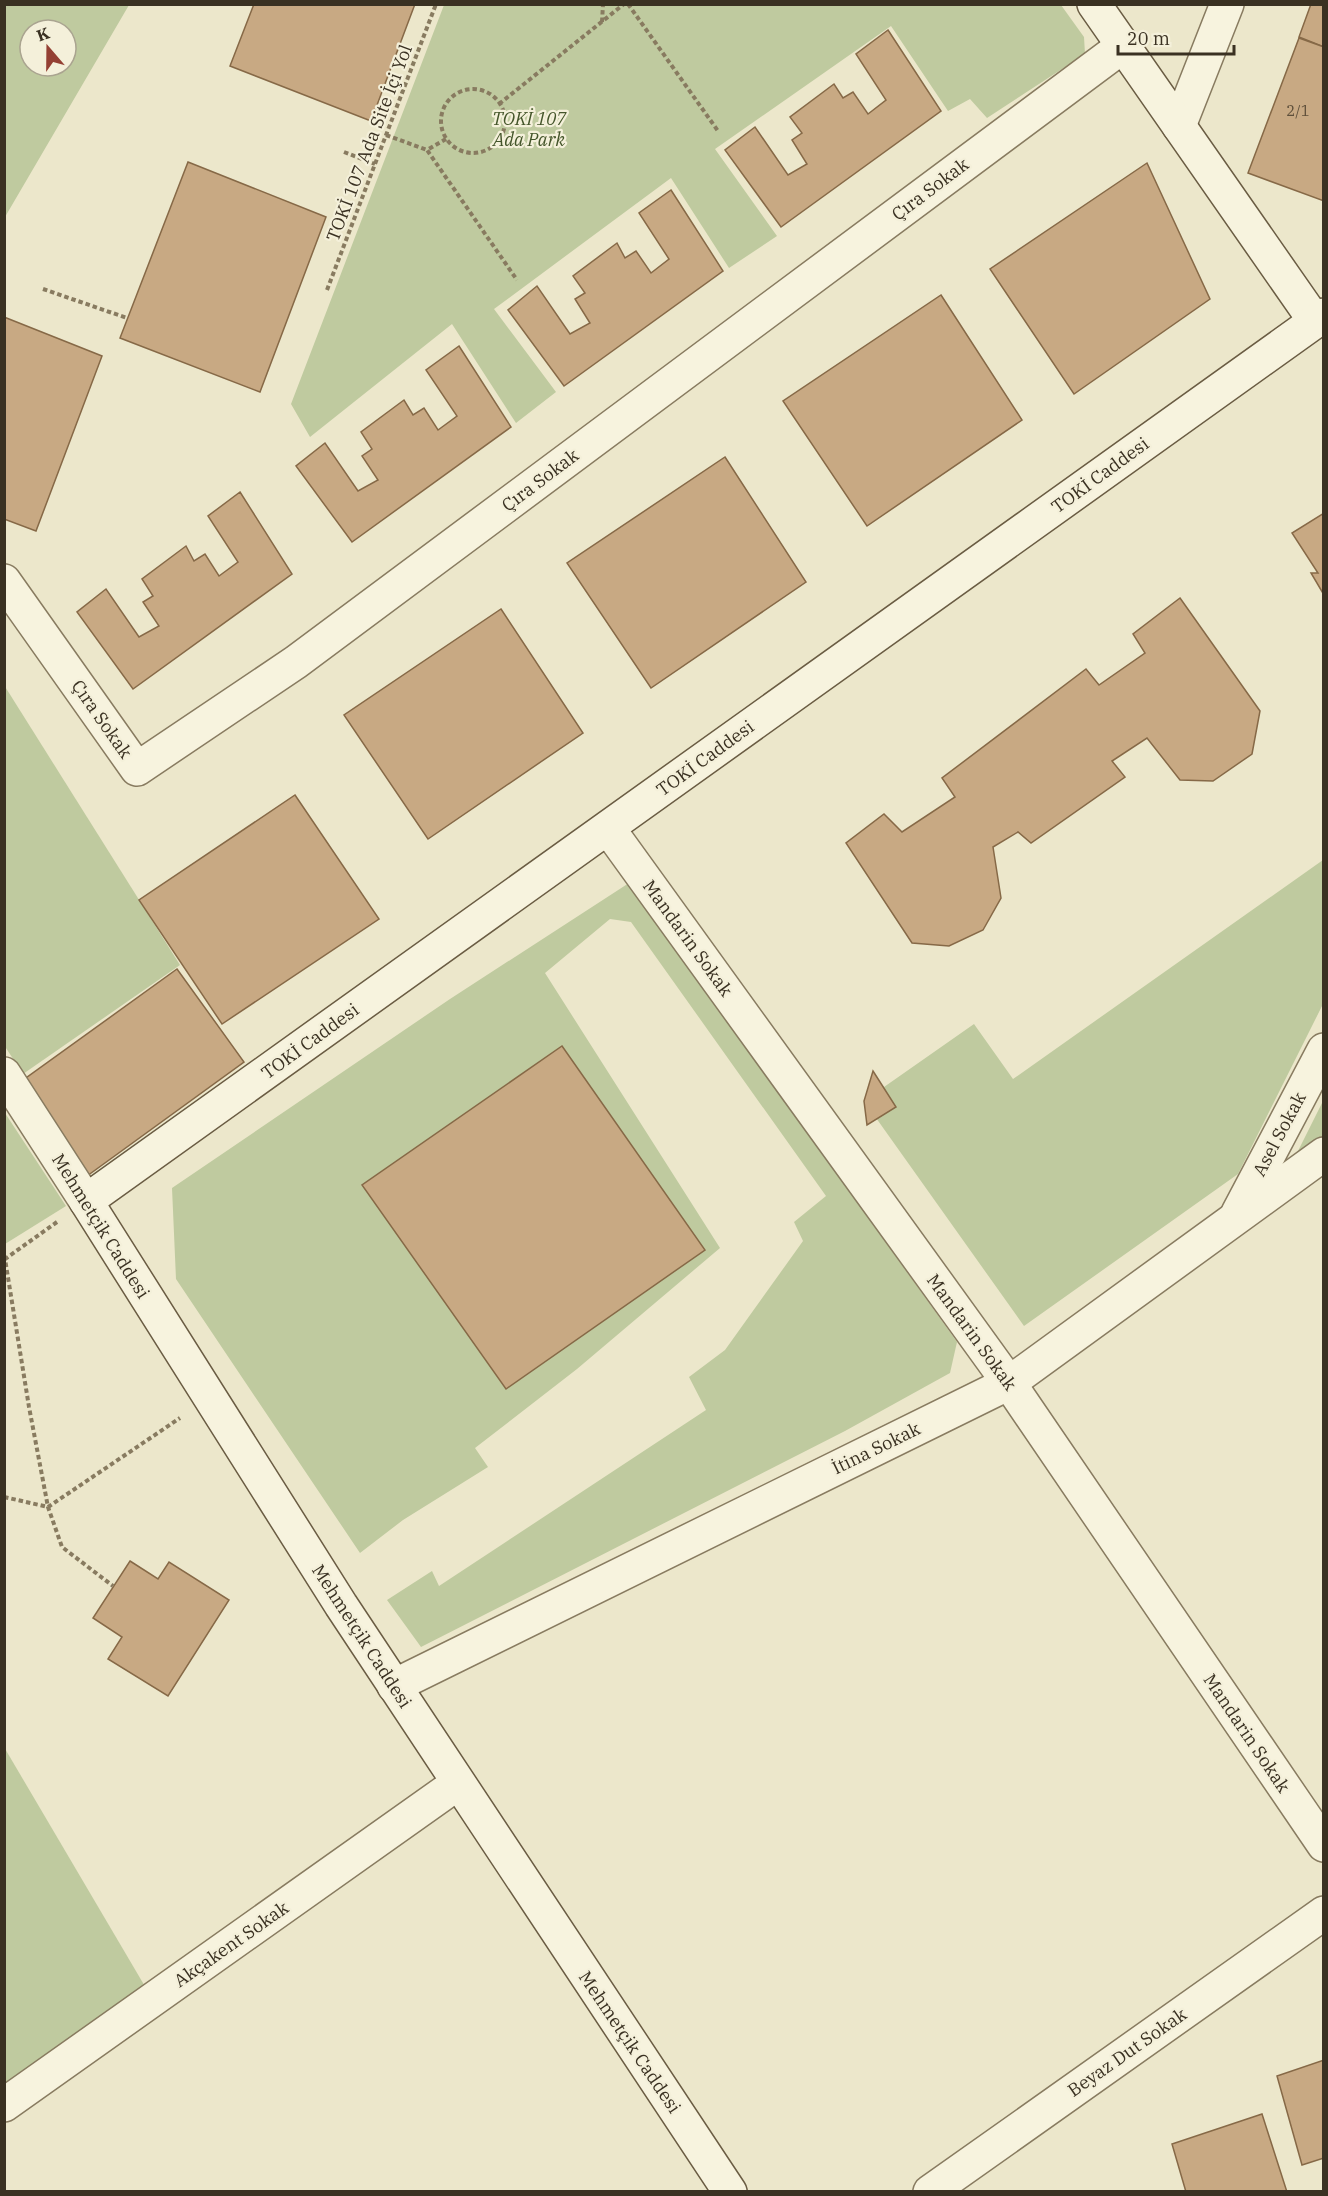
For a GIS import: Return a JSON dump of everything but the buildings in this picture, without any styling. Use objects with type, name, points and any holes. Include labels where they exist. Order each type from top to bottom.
[{"type":"street","points":[[1094,4],[1179,126],[1319,318]]},
{"type":"street","points":[[1179,126],[1227,4]]},
{"type":"street","name":"Çıra Sokak","points":[[4,581],[137,769],[297,662],[1123,46]]},
{"type":"street","name":"TOKİ Caddesi","points":[[86,1201],[1319,318]]},
{"type":"street","name":"Mandarin Sokak","points":[[608,828],[1009,1383],[1323,1845]]},
{"type":"street","name":"Asel Sokak","points":[[1235,1219],[1323,1050]]},
{"type":"street","name":"Mehmetçik Caddesi","points":[[4,1074],[394,1686],[730,2192]]},
{"type":"street","name":"İtina Sokak","points":[[394,1686],[1009,1383],[1323,1154]]},
{"type":"street","name":"Akçakent Sokak","points":[[4,2105],[458,1783]]},
{"type":"street","name":"Beyaz Dut Sokak","points":[[930,2192],[1323,1913]]},
{"type":"path","name":"TOKİ 107 Ada Site İçi Yol","points":[[327,290],[436,4]]},
{"type":"path","points":[[602,22],[603,4]]},
{"type":"path","points":[[500,104],[626,4],[718,131]]},
{"type":"path","points":[[470,89],[490,94],[500,104],[505,118],[504,128],[494,146],[474,153],[454,147],[446,139],[441,117],[452,98],[461,92],[470,89]]},
{"type":"path","points":[[386,135],[427,150],[517,280]]},
{"type":"path","points":[[427,150],[446,139]]},
{"type":"path","points":[[344,152],[375,164]]},
{"type":"path","points":[[43,288],[127,318]]},
{"type":"path","points":[[86,1201],[5,1259],[48,1507],[62,1547],[113,1586]]},
{"type":"path","points":[[4,1497],[48,1507],[184,1416]]},
{"type":"green space","points":[[4,5],[129,5],[5,217]]},
{"type":"green space","name":"TOKİ 107 Ada Park","points":[[444,5],[1061,5],[1084,37],[1085,54],[987,118],[970,99],[948,111],[891,26],[715,149],[777,236],[729,268],[671,178],[494,309],[556,392],[516,423],[452,324],[310,437],[291,404]]},
{"type":"green space","points":[[4,685],[180,965],[23,1074],[4,1045]]},
{"type":"green space","points":[[1323,860],[1323,1004],[1238,1174],[1024,1326],[864,1101],[974,1024],[1013,1079]]},
{"type":"green space","points":[[629,883],[957,1342],[950,1373],[845,1431],[421,1647],[387,1600],[432,1571],[439,1586],[706,1410],[689,1377],[725,1350],[803,1241],[794,1222],[826,1196],[631,922],[610,919],[545,973],[720,1248],[577,1369],[475,1448],[488,1467],[403,1520],[360,1553],[176,1279],[172,1188],[450,999]]},
{"type":"green space","points":[[1323,1101],[1323,1140],[1292,1163]]},
{"type":"green space","points":[[5,1113],[66,1206],[4,1244]]},
{"type":"green space","points":[[4,1747],[153,2000],[4,2105]]}]
